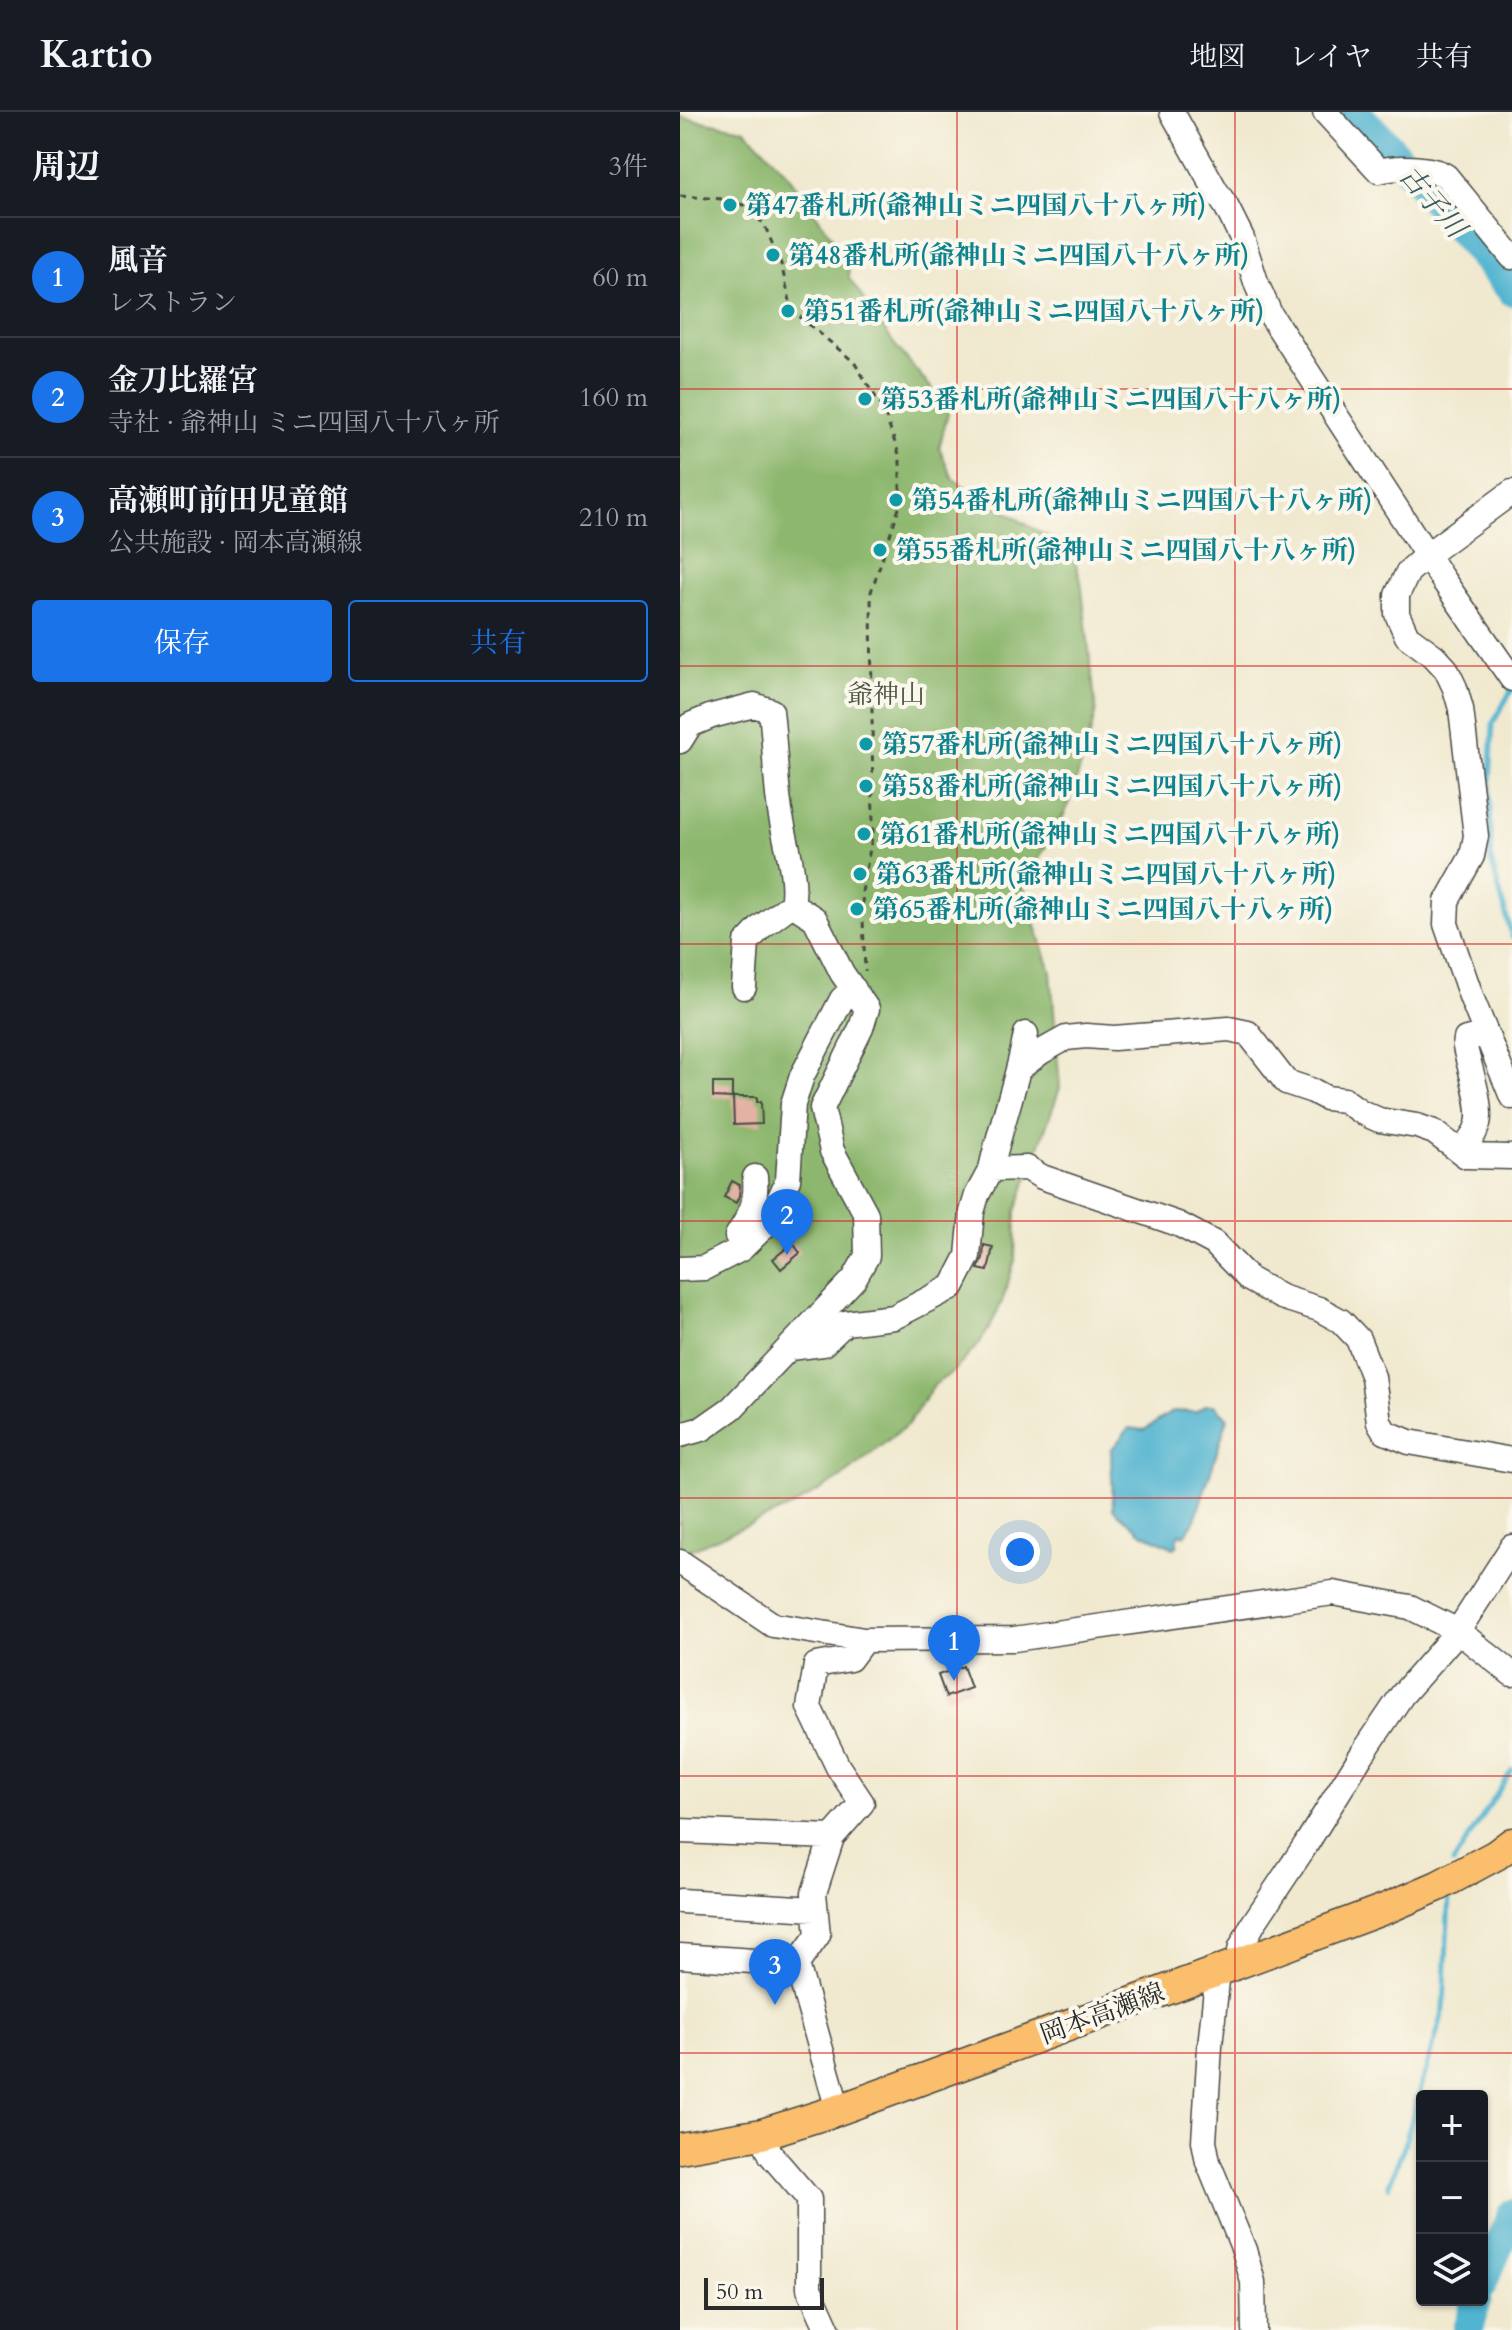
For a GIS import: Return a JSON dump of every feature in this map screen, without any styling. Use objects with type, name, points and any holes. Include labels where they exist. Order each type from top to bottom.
[{"type":"main road","name":"岡本高瀬線","points":[[680,2148],[762,2134],[838,2110],[1387,1908],[1438,1886],[1512,1843]]},
{"type":"street","points":[[1172,112],[1232,217],[1270,314],[1512,679]]},
{"type":"street","points":[[1325,112],[1379,171],[1387,168],[1437,170],[1446,176],[1512,257]]},
{"type":"street","points":[[1512,492],[1428,554],[1408,572],[1397,595],[1397,614],[1407,636],[1446,669],[1461,709],[1476,836],[1472,856],[1447,901],[1446,924],[1485,1034],[1512,1097]]},
{"type":"street","points":[[680,741],[690,725],[712,716],[754,705],[771,711],[780,813],[794,893],[792,904],[761,927],[747,942],[744,987]]},
{"type":"street","points":[[680,1435],[702,1429],[732,1408],[854,1279],[867,1256],[866,1214],[832,1151],[822,1108],[867,1015],[867,1009],[842,973],[815,919],[792,904]]},
{"type":"street","points":[[680,1269],[704,1268],[744,1245],[768,1223],[788,1180],[793,1104],[802,1076],[842,999],[854,989]]},
{"type":"street","points":[[1020,1068],[1066,1038],[1114,1038],[1229,1029],[1248,1033],[1286,1082],[1326,1098],[1344,1100],[1379,1120],[1434,1132],[1466,1156],[1512,1157]]},
{"type":"street","points":[[790,1348],[823,1344],[845,1323],[894,1317],[952,1287],[968,1256],[972,1212],[991,1169],[1000,1128],[1020,1068],[1026,1034]]},
{"type":"street","points":[[1461,1152],[1471,1140],[1479,1122],[1466,1039],[1485,1034]]},
{"type":"street","points":[[991,1169],[1027,1168],[1042,1177],[1178,1224],[1214,1243],[1249,1279],[1281,1297],[1319,1309],[1341,1321],[1358,1339],[1373,1377],[1379,1422],[1385,1432],[1409,1442],[1512,1460]]},
{"type":"street","points":[[744,1245],[737,1236],[756,1197],[755,1177]]},
{"type":"street","points":[[1244,2330],[1254,2330],[1253,2282],[1244,2250],[1208,2162],[1204,2141],[1210,2046],[1228,1967],[1402,1695],[1458,1631],[1512,1547]]},
{"type":"street","points":[[680,1562],[773,1625],[864,1640],[1014,1639],[1333,1593],[1410,1607],[1458,1631],[1512,1674]]},
{"type":"street","points":[[797,1964],[818,1935],[814,1893],[832,1837],[862,1803],[838,1767],[809,1707],[816,1665],[850,1659],[864,1640]]},
{"type":"street","points":[[680,1831],[832,1837]]},
{"type":"street","points":[[680,1901],[815,1909]]},
{"type":"street","points":[[680,1956],[797,1964]]},
{"type":"street","points":[[797,1964],[838,2110]]},
{"type":"street","points":[[762,2134],[771,2155],[809,2199],[809,2288],[828,2330]]},
{"type":"path","points":[[680,196],[722,199],[743,205],[764,224],[781,264],[790,301],[799,316],[854,362],[883,409],[900,457],[900,505],[871,592],[873,832],[862,892],[865,974],[854,989]]},
{"type":"green space","name":"爺神山","points":[[680,117],[744,129],[786,172],[848,260],[849,278],[895,345],[949,409],[939,448],[953,479],[1060,543],[1073,555],[1081,581],[1096,710],[1066,811],[1023,886],[1051,972],[1060,1088],[1016,1211],[1015,1260],[1002,1302],[990,1327],[954,1371],[934,1385],[908,1424],[842,1477],[793,1506],[680,1554]]},
{"type":"water","points":[[1206,1405],[1214,1405],[1228,1418],[1195,1520],[1185,1535],[1181,1533],[1174,1548],[1142,1533],[1113,1509],[1111,1450],[1129,1428],[1144,1430],[1173,1411],[1195,1412]]},
{"type":"building","points":[[713,1083],[732,1083],[732,1098],[713,1097]]},
{"type":"building","points":[[733,1097],[757,1097],[757,1102],[761,1102],[762,1124],[734,1125]]},
{"type":"building","points":[[732,1181],[740,1185],[736,1203],[724,1197]]},
{"type":"building","points":[[793,1243],[800,1253],[781,1269],[773,1259]]},
{"type":"building","points":[[984,1245],[993,1247],[988,1271],[978,1269]]},
{"type":"building","points":[[963,1666],[971,1688],[946,1697],[938,1675]]},
{"type":"waterway","name":"古子川","points":[[1355,112],[1384,141],[1512,291]]},
{"type":"waterway","points":[[1512,689],[1493,723],[1490,785],[1491,860],[1512,937]]},
{"type":"waterway","points":[[1453,1863],[1512,1770]]},
{"type":"waterway","points":[[1388,2187],[1404,2146],[1444,2009],[1449,1892]]},
{"type":"waterway","points":[[1488,2271],[1512,2214]]},
{"type":"waterway","points":[[1468,2330],[1474,2306]]},
{"type":"place","name":"第47番札所(爺神山ミニ四国八十八ヶ所)","points":[[730,205]]},
{"type":"place","name":"第48番札所(爺神山ミニ四国八十八ヶ所)","points":[[773,255]]},
{"type":"place","name":"第51番札所(爺神山ミニ四国八十八ヶ所)","points":[[788,311]]},
{"type":"place","name":"第53番札所(爺神山ミニ四国八十八ヶ所)","points":[[865,399]]},
{"type":"place","name":"第54番札所(爺神山ミニ四国八十八ヶ所)","points":[[896,500]]},
{"type":"place","name":"第55番札所(爺神山ミニ四国八十八ヶ所)","points":[[880,550]]},
{"type":"place","name":"第57番札所(爺神山ミニ四国八十八ヶ所)","points":[[866,744]]},
{"type":"place","name":"第58番札所(爺神山ミニ四国八十八ヶ所)","points":[[866,786]]},
{"type":"place","name":"第61番札所(爺神山ミニ四国八十八ヶ所)","points":[[864,834]]},
{"type":"place","name":"第63番札所(爺神山ミニ四国八十八ヶ所)","points":[[860,874]]},
{"type":"place","name":"第65番札所(爺神山ミニ四国八十八ヶ所)","points":[[857,909]]},
{"type":"place","name":"金刀比羅宮","points":[[787,1255]]},
{"type":"place","name":"風音","points":[[954,1681]]},
{"type":"place","name":"高瀬町前田児童館","points":[[775,2005]]}]
